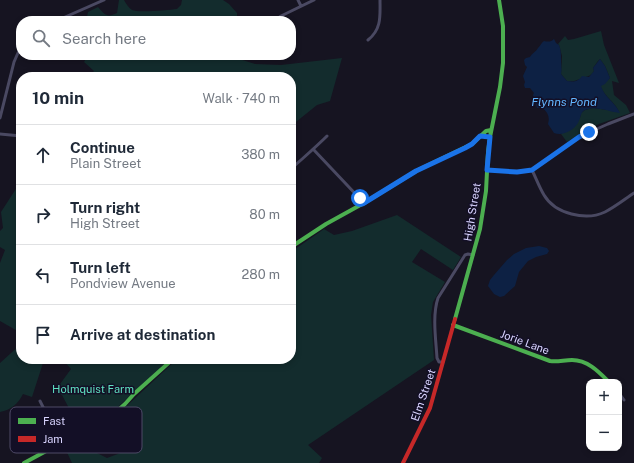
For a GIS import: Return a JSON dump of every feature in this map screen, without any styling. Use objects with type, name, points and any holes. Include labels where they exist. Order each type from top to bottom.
[{"type":"street","points":[[67,16],[104,0]]},
{"type":"street","points":[[298,0],[301,6]]},
{"type":"street","points":[[281,16],[314,0]]},
{"type":"street","points":[[368,40],[375,33],[380,20],[380,0]]},
{"type":"street","name":"High Street","points":[[446,352],[473,255],[482,217],[486,191],[490,137],[503,63],[503,26],[499,0]]},
{"type":"street","points":[[0,118],[16,57]]},
{"type":"street","points":[[487,170],[517,172],[532,170],[579,137],[634,114]]},
{"type":"street","points":[[296,244],[326,224],[416,171],[472,144],[486,131],[491,130]]},
{"type":"street","points":[[0,134],[16,136]]},
{"type":"street","points":[[296,164],[327,136]]},
{"type":"street","points":[[480,136],[490,137]]},
{"type":"street","points":[[313,149],[364,203]]},
{"type":"street","points":[[532,170],[544,196],[561,210],[573,215],[581,216],[604,212],[634,193]]},
{"type":"street","points":[[443,362],[439,362],[436,358],[436,305],[438,298],[465,255],[473,255]]},
{"type":"street","name":"Jorie Lane","points":[[453,325],[550,361],[582,361],[593,367],[606,379]]},
{"type":"street","name":"Elm Street","points":[[403,463],[430,408],[446,352]]},
{"type":"street","points":[[122,407],[167,364]]},
{"type":"street","points":[[40,401],[43,407]]},
{"type":"street","points":[[24,463],[42,453]]},
{"type":"green space","points":[[119,0],[124,0],[132,10],[135,11],[161,11],[177,9],[181,5],[182,0],[223,0],[237,13],[237,16],[87,16],[88,12],[98,7],[106,15],[117,13]]},
{"type":"green space","points":[[601,31],[604,45],[619,83],[612,81],[614,95],[626,105],[630,113],[599,124],[567,142],[561,134],[580,118],[581,113],[585,110],[593,108],[619,112],[600,86],[610,78],[600,59],[593,68],[594,71],[591,75],[574,81],[567,81],[561,74],[562,56],[558,44],[565,36],[568,40]]},
{"type":"green space","points":[[342,58],[330,101],[317,105],[296,122],[296,72],[93,72],[94,71],[84,62],[85,60],[242,60],[255,64],[281,65]]},
{"type":"green space","points":[[16,189],[16,330],[0,321],[0,263],[5,250],[0,247],[0,231],[3,228],[1,212]]},
{"type":"green space","points":[[397,215],[461,257],[453,270],[421,249],[412,262],[445,282],[433,302],[431,315],[434,360],[308,445],[322,458],[319,463],[72,463],[67,453],[97,453],[107,458],[120,453],[142,453],[142,407],[126,407],[172,364],[296,364],[296,249],[324,229],[334,235],[352,231]]},
{"type":"green space","points":[[16,349],[16,364],[43,364],[32,397],[23,394],[14,406],[10,407],[8,410],[0,412],[0,363]]},
{"type":"green space","name":"Holmquist Farm","points":[[66,364],[165,364],[118,407],[68,407],[62,395],[55,391],[71,369]]},
{"type":"water","name":"Flynns Pond","points":[[554,39],[559,45],[560,49],[561,74],[567,81],[575,81],[582,76],[589,77],[594,71],[593,68],[600,59],[610,78],[601,86],[602,90],[620,113],[598,108],[585,110],[582,112],[576,126],[571,130],[561,134],[554,133],[548,124],[549,117],[546,111],[542,108],[537,108],[533,95],[534,93],[530,88],[525,88],[523,76],[527,67],[524,60],[530,57],[544,41],[549,42]]},
{"type":"water","points":[[539,246],[547,248],[549,251],[547,254],[528,261],[519,272],[515,286],[504,296],[500,297],[494,294],[488,286],[490,280],[507,260],[514,254],[526,248]]},
{"type":"traffic: fast","points":[[455,319],[480,229],[486,191],[488,152],[503,63],[503,26],[499,0]]},
{"type":"traffic: fast","points":[[296,244],[326,224],[416,171],[472,144],[486,131],[491,130]]},
{"type":"traffic: fast","points":[[453,325],[550,361],[572,360],[583,362],[593,367],[606,379]]},
{"type":"traffic: fast","points":[[122,407],[167,364]]},
{"type":"traffic: fast","points":[[24,463],[42,453]]},
{"type":"traffic: jam","points":[[403,463],[430,408],[455,319]]},
{"type":"route","points":[[360,198],[364,203],[416,171],[472,144],[480,136],[490,137],[487,170],[524,172],[532,170],[579,137],[589,132]]}]
